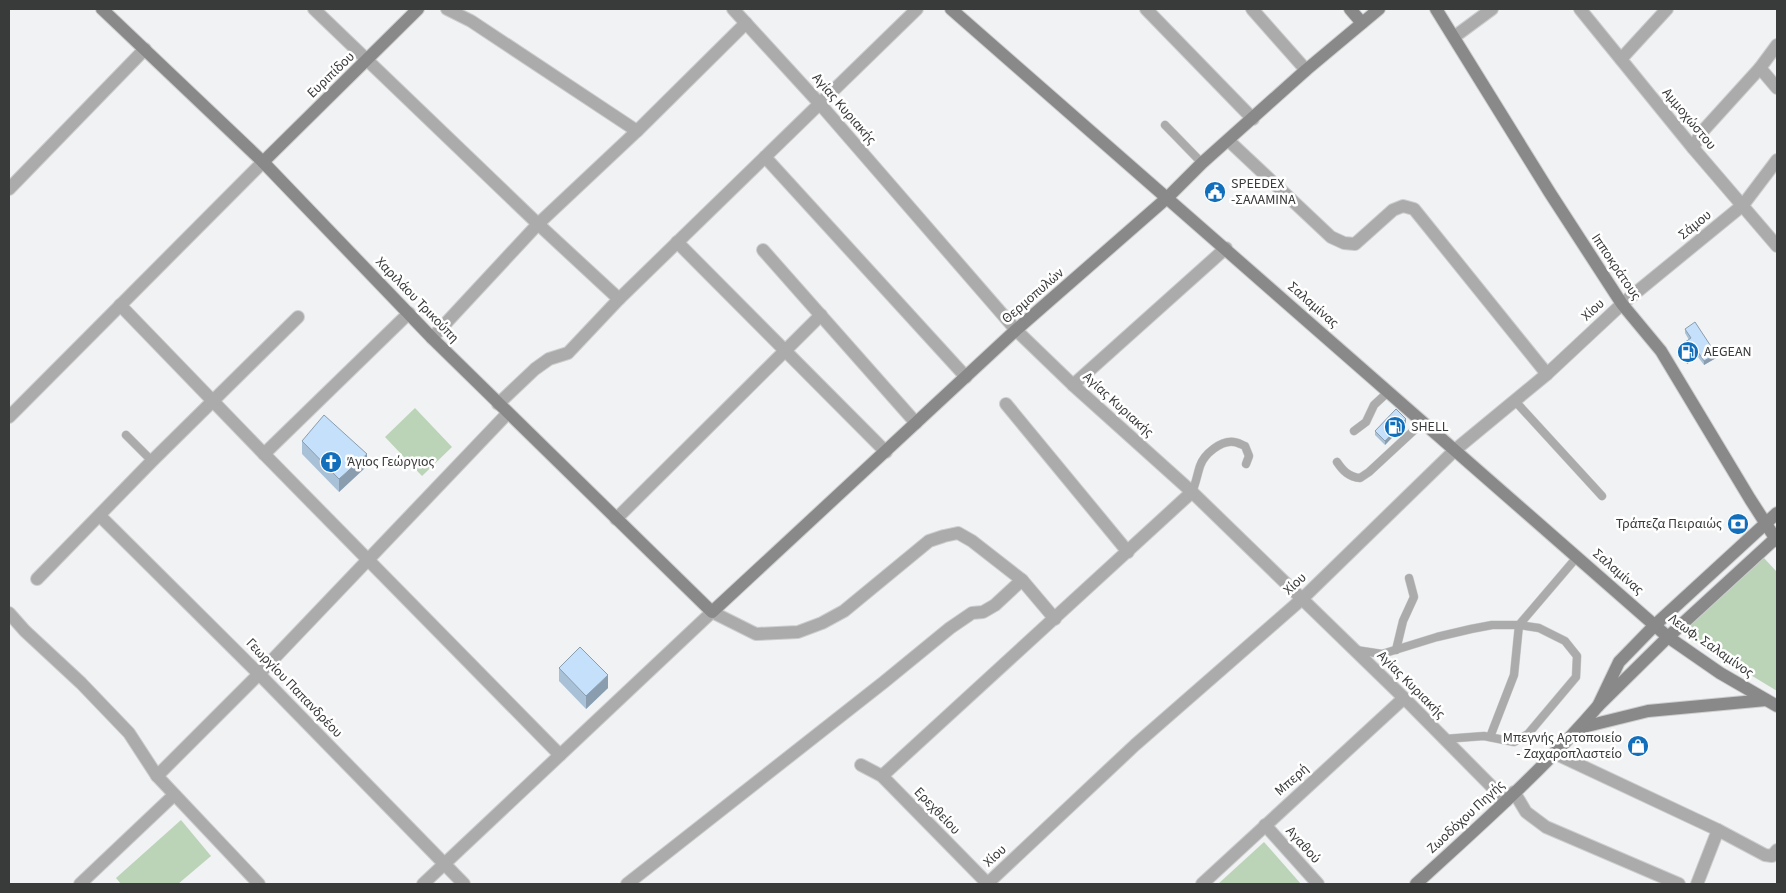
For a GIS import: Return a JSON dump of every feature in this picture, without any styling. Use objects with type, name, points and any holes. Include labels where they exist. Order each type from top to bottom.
[{"type":"street","name":"Χαριλάου Τρικούπη","points":[[102,9],[263,162],[432,338],[712,612]]},
{"type":"street","points":[[314,9],[619,299]]},
{"type":"street","name":"Ευριπίδου","points":[[263,162],[418,9]]},
{"type":"street","points":[[447,9],[471,21],[637,131]]},
{"type":"street","name":"Αγίας Κυριακής","points":[[733,9],[820,104],[1016,330],[1073,385],[1192,492],[1444,739],[1526,812],[1546,827],[1679,884]]},
{"type":"street","points":[[498,404],[535,369],[549,359],[568,353],[619,299],[917,9]]},
{"type":"street","name":"Σαλαμίνας","points":[[951,9],[1655,625]]},
{"type":"street","points":[[1146,9],[1253,119]]},
{"type":"street","points":[[1252,9],[1306,70]]},
{"type":"street","points":[[1350,9],[1362,23]]},
{"type":"street","name":"Θερμοπυλών","points":[[712,612],[1016,330],[1167,198],[1202,163],[1229,141],[1306,70],[1379,9]]},
{"type":"street","name":"Ιπποκράτους","points":[[1436,9],[1550,194],[1622,304],[1660,351],[1766,524],[1777,538]]},
{"type":"street","points":[[1454,37],[1492,9]]},
{"type":"street","name":"Αμμοχώστου","points":[[1580,9],[1693,148],[1777,246]]},
{"type":"street","points":[[1621,59],[1667,9]]},
{"type":"street","points":[[432,338],[538,224],[637,131],[746,23]]},
{"type":"street","points":[[1693,148],[1700,133],[1760,68],[1777,45]]},
{"type":"street","points":[[9,189],[145,49]]},
{"type":"street","points":[[1760,68],[1777,88]]},
{"type":"street","points":[[1229,141],[1331,237],[1344,243],[1355,244],[1393,210],[1404,206],[1414,209],[1547,374]]},
{"type":"street","points":[[765,157],[966,377]]},
{"type":"street","name":"Σάμου","points":[[1622,304],[1743,205],[1777,160]]},
{"type":"street","points":[[11,411],[263,162]]},
{"type":"street","points":[[678,242],[886,452]]},
{"type":"street","points":[[1073,385],[1226,248]]},
{"type":"street","points":[[763,250],[916,423]]},
{"type":"street","name":"Χίου","points":[[987,884],[1135,745],[1302,599],[1455,450],[1547,374],[1622,304]]},
{"type":"street","points":[[120,305],[560,755]]},
{"type":"street","points":[[264,454],[409,313]]},
{"type":"street","points":[[616,519],[821,315]]},
{"type":"street","points":[[37,580],[152,461],[298,317]]},
{"type":"street","points":[[1006,404],[1128,552]]},
{"type":"street","points":[[157,776],[259,674],[508,414]]},
{"type":"street","points":[[882,776],[1192,492]]},
{"type":"street","name":"Ζωοδόχου Πηγής","points":[[1598,706],[1619,662],[1655,625],[1777,513]]},
{"type":"street","name":"Γεωργίου Παπανδρέου","points":[[100,516],[259,674],[464,884]]},
{"type":"street","points":[[423,884],[712,612],[756,634],[798,632],[822,623],[844,611],[929,541],[958,533],[972,541],[1022,580],[1054,619]]},
{"type":"street","name":"Ζωοδόχου Πηγής","points":[[1416,884],[1510,797],[1668,637],[1777,538]]},
{"type":"street","points":[[627,884],[950,628],[972,613],[983,612],[994,605],[1022,580]]},
{"type":"street","points":[[9,613],[129,733],[157,776],[259,884]]},
{"type":"street","name":"Λεωφ. Σαλαμίνος","points":[[1655,625],[1668,637],[1720,673],[1771,703]]},
{"type":"street","name":"Μπερή","points":[[1202,884],[1404,698]]},
{"type":"street","points":[[1579,728],[1648,711],[1771,703]]},
{"type":"street","points":[[1554,753],[1718,830],[1765,855],[1772,856],[1777,850]]},
{"type":"street","name":"Ερεχθείου","points":[[861,765],[882,776],[987,884]]},
{"type":"street","points":[[80,884],[174,795]]},
{"type":"street","name":"Αγαθού","points":[[1265,825],[1318,884]]},
{"type":"street","points":[[1697,884],[1718,830]]},
{"type":"street","points":[[638,875],[648,884]]},
{"type":"lane","points":[[1165,125],[1202,163]]},
{"type":"lane","points":[[1354,432],[1366,422],[1374,405],[1388,392]]},
{"type":"lane","points":[[1515,401],[1602,496]]},
{"type":"lane","points":[[1337,462],[1346,474],[1354,478],[1360,478],[1423,422]]},
{"type":"lane","points":[[126,435],[152,461]]},
{"type":"lane","points":[[1192,492],[1201,464],[1210,452],[1222,445],[1233,441],[1245,446],[1249,456],[1246,464]]},
{"type":"lane","points":[[1490,738],[1514,675],[1519,624],[1577,556]]},
{"type":"lane","points":[[1396,650],[1403,621],[1414,597],[1409,578]]},
{"type":"lane","points":[[1354,650],[1382,654],[1471,629],[1492,625],[1519,624],[1540,628],[1565,641],[1577,656],[1576,677],[1528,734],[1514,742],[1484,736],[1444,739]]},
{"type":"green space","points":[[415,408],[452,447],[422,476],[385,437]]},
{"type":"green space","points":[[1763,557],[1777,572],[1777,691],[1685,635],[1683,630]]},
{"type":"green space","points":[[181,820],[211,856],[178,884],[121,884],[116,878]]},
{"type":"green space","points":[[1264,842],[1301,884],[1218,884]]},
{"type":"building","points":[[1695,322],[1716,354],[1704,361],[1698,352],[1687,360],[1678,347],[1691,338],[1685,329]]},
{"type":"building","points":[[1396,409],[1406,419],[1385,441],[1375,431]]},
{"type":"building","points":[[324,415],[367,454],[339,479],[302,441]]},
{"type":"building","points":[[580,647],[608,675],[586,696],[559,668]]},
{"type":"place","name":"SPEEDEX -ΣΑΛΑΜΙΝΑ","points":[[1215,192]]},
{"type":"place","name":"AEGEAN","points":[[1688,352]]},
{"type":"place","name":"SHELL","points":[[1395,427]]},
{"type":"place","name":"Άγιος Γεώργιος","points":[[331,462]]},
{"type":"place","name":"Τράπεζα Πειραιώς","points":[[1738,524]]},
{"type":"place","name":"Μπεγνής Αρτοποιείο - Ζαχαροπλαστείο","points":[[1638,746]]}]
